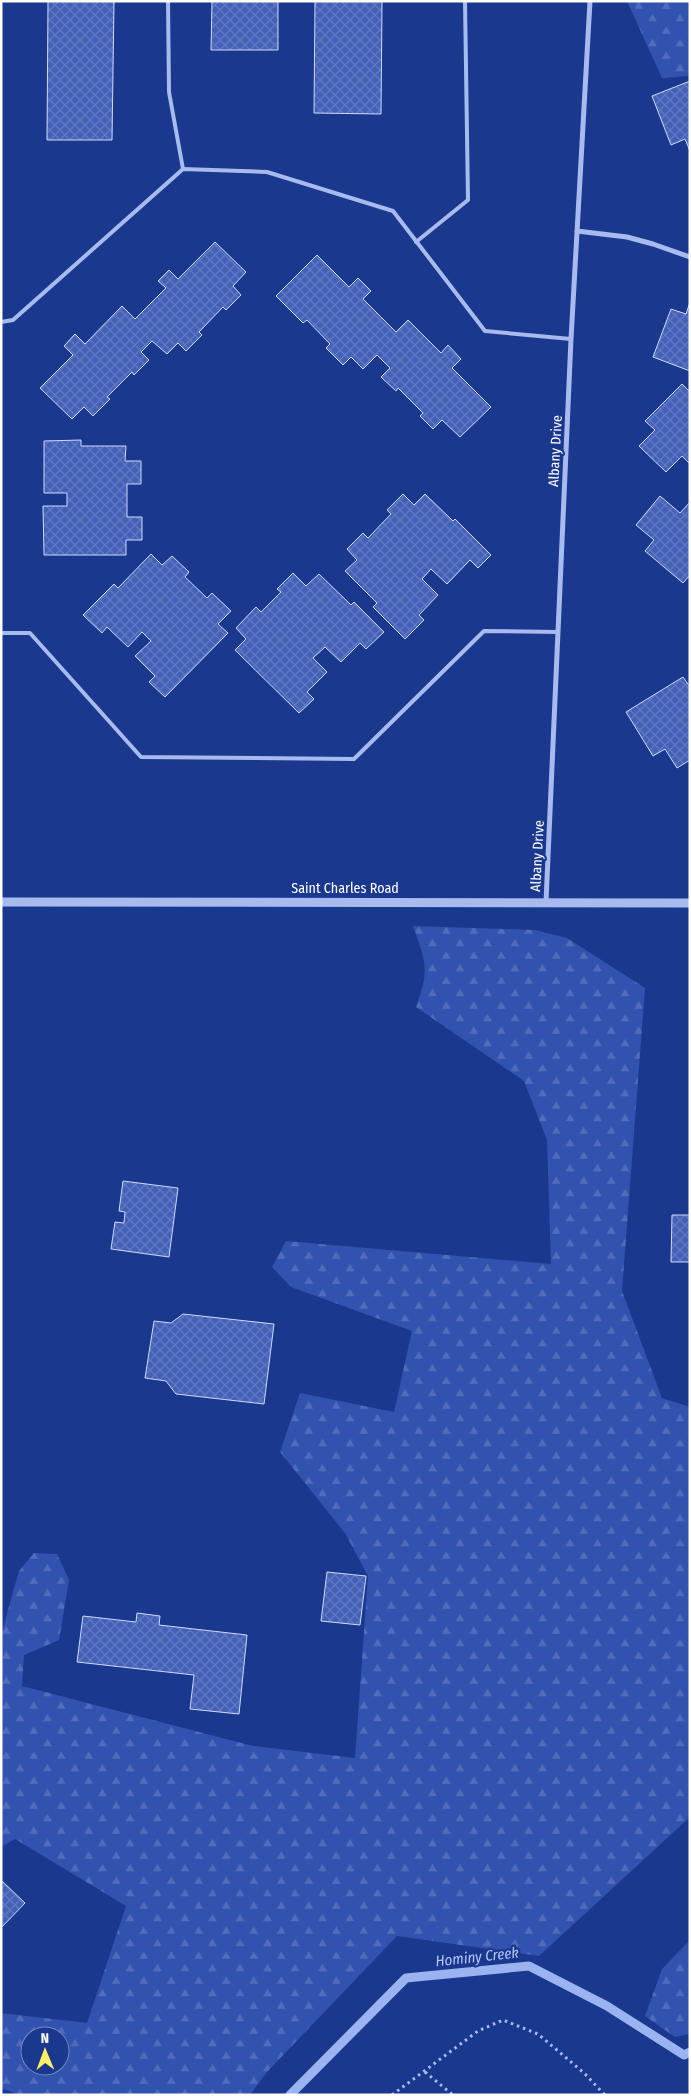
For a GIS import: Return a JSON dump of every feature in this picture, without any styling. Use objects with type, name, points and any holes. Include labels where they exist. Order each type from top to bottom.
[{"type":"street","name":"Albany Drive","points":[[546,902],[571,339],[590,1]]},
{"type":"street","points":[[577,231],[627,237],[690,257]]},
{"type":"street","name":"Saint Charles Road","points":[[1,902],[690,903]]},
{"type":"lane","points":[[168,1],[169,92],[183,169]]},
{"type":"lane","points":[[416,242],[468,200],[465,1]]},
{"type":"lane","points":[[1,322],[13,320],[183,169],[267,172],[393,211],[485,331],[571,339]]},
{"type":"lane","points":[[1,633],[30,633],[141,757],[354,759],[484,631],[558,632]]},
{"type":"path","points":[[392,2095],[478,2031],[503,2020],[538,2034],[584,2073],[606,2095]]},
{"type":"path","points":[[425,2072],[453,2095]]},
{"type":"green space","points":[[627,1],[690,1],[690,76],[662,78]]},
{"type":"green space","points":[[413,926],[535,930],[567,938],[645,988],[622,1291],[662,1398],[690,1407],[690,1817],[539,1956],[397,1936],[267,2072],[250,2095],[20,2095],[1,2088],[1,2013],[87,2023],[126,1906],[15,1839],[1,1847],[1,1635],[19,1571],[34,1553],[57,1554],[69,1580],[59,1640],[24,1655],[22,1686],[253,1746],[355,1758],[368,1576],[345,1533],[280,1452],[300,1393],[394,1412],[412,1331],[291,1287],[272,1267],[286,1241],[551,1264],[547,1140],[524,1081],[416,1007],[425,974],[423,958]]},
{"type":"green space","points":[[690,1940],[690,2034],[675,2037],[645,2016],[662,1969]]},
{"type":"building","points":[[48,1],[114,1],[112,140],[47,140]]},
{"type":"building","points":[[212,1],[278,1],[278,50],[211,50]]},
{"type":"building","points":[[315,1],[382,1],[381,114],[314,113]]},
{"type":"building","points":[[690,81],[690,151],[685,139],[671,145],[652,96]]},
{"type":"building","points":[[215,242],[246,272],[233,286],[241,295],[226,310],[223,307],[199,332],[202,335],[186,351],[178,343],[167,354],[152,341],[141,352],[149,360],[134,375],[132,372],[107,397],[110,399],[93,416],[84,407],[72,419],[40,388],[73,355],[64,346],[75,334],[85,344],[122,306],[135,319],[166,288],[158,281],[169,270],[178,279]]},
{"type":"building","points":[[317,255],[349,287],[358,278],[371,291],[363,299],[396,332],[408,320],[441,353],[448,345],[461,359],[452,368],[491,407],[460,437],[442,420],[433,429],[420,416],[423,413],[398,388],[396,391],[381,377],[390,368],[377,355],[363,369],[351,357],[343,365],[326,348],[330,344],[307,320],[303,323],[276,296]]},
{"type":"building","points":[[690,302],[690,371],[653,357],[671,309],[686,314]]},
{"type":"building","points":[[682,384],[690,392],[690,464],[682,456],[666,472],[639,446],[655,430],[645,421]]},
{"type":"building","points":[[81,440],[81,446],[126,446],[125,461],[141,461],[141,484],[127,484],[127,517],[142,517],[142,540],[126,540],[126,555],[44,555],[43,506],[67,506],[67,493],[44,493],[44,441]]},
{"type":"building","points":[[403,494],[414,505],[425,494],[453,521],[455,519],[491,555],[478,568],[470,560],[447,584],[431,569],[422,579],[438,595],[419,615],[424,620],[405,639],[373,607],[377,603],[345,571],[357,560],[347,549],[363,533],[368,538],[391,514],[387,510]]},
{"type":"building","points":[[660,496],[680,513],[690,502],[690,575],[683,583],[645,551],[654,540],[636,525]]},
{"type":"building","points":[[151,554],[162,565],[172,556],[189,572],[185,577],[207,598],[212,593],[231,611],[218,624],[228,633],[165,697],[149,682],[155,676],[135,656],[151,641],[142,632],[128,647],[107,627],[102,633],[83,615],[114,584],[118,588]]},
{"type":"building","points":[[293,573],[306,586],[319,574],[351,605],[354,602],[384,632],[366,649],[360,643],[341,662],[325,647],[313,658],[327,672],[307,692],[314,699],[299,713],[235,650],[246,639],[236,628],[256,607],[261,612],[281,592],[277,589]]},
{"type":"building","points":[[683,677],[690,687],[690,760],[677,768],[665,749],[653,756],[626,712]]},
{"type":"building","points":[[123,1181],[178,1188],[169,1257],[111,1249],[115,1222],[124,1223],[125,1212],[119,1211]]},
{"type":"building","points":[[672,1215],[690,1215],[690,1262],[671,1262]]},
{"type":"building","points":[[183,1314],[274,1324],[264,1404],[176,1394],[166,1381],[145,1378],[154,1321],[171,1323]]},
{"type":"building","points":[[327,1572],[366,1576],[360,1625],[321,1621]]},
{"type":"building","points":[[137,1613],[160,1616],[159,1625],[247,1635],[239,1714],[190,1709],[194,1675],[77,1662],[83,1616],[136,1622]]},
{"type":"building","points":[[1,1880],[25,1903],[1,1928]]},
{"type":"waterway","name":"Hominy Creek","points":[[290,2095],[406,1978],[529,1966],[607,2006],[684,2055],[690,2052]]}]
